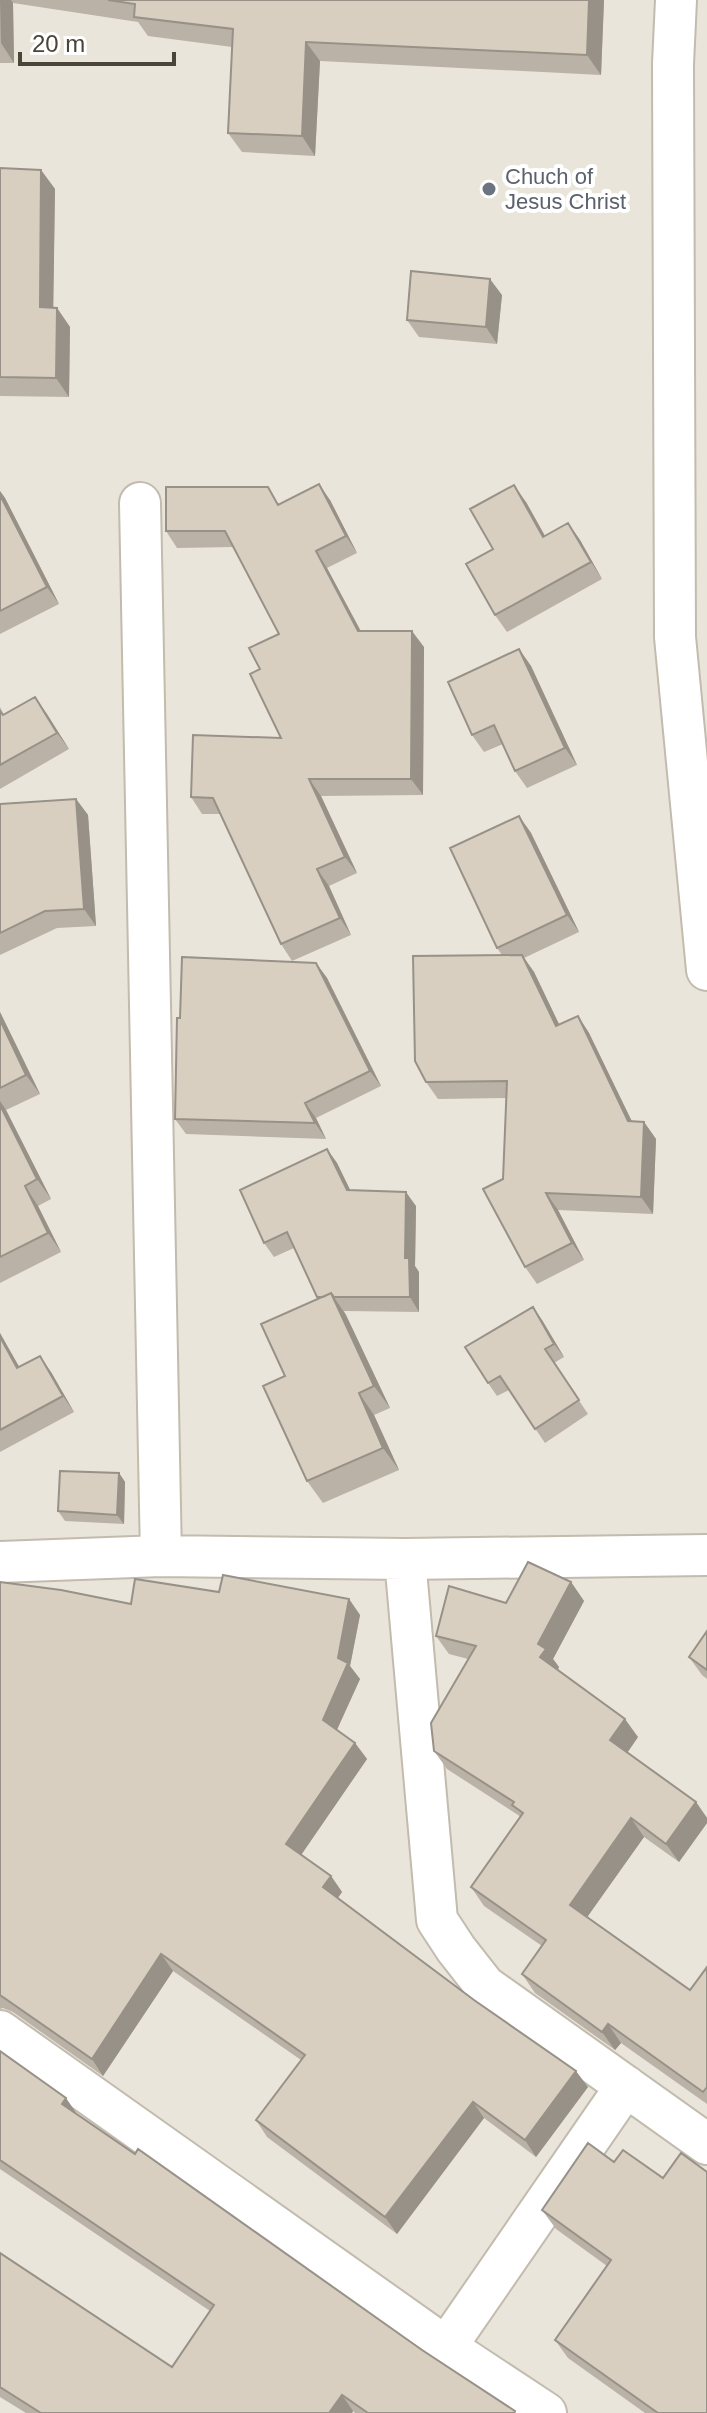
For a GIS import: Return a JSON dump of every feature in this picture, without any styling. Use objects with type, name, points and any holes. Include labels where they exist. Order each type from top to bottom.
[{"type":"street","points":[[676,0],[673,64],[675,637],[707,970]]},
{"type":"street","points":[[140,503],[161,1556]]},
{"type":"street","points":[[0,1562],[161,1556],[405,1559],[707,1555]]},
{"type":"street","points":[[405,1559],[437,1920],[485,1986],[707,2144]]},
{"type":"street","points":[[0,2031],[446,2347],[546,2413]]},
{"type":"street","points":[[446,2347],[626,2086]]},
{"type":"shaded area","points":[[0,0],[707,0],[707,2413],[0,2413]]},
{"type":"building","points":[[108,0],[589,0],[587,55],[306,42],[302,136],[228,133],[233,29],[134,17],[135,4]]},
{"type":"building","points":[[0,168],[41,170],[40,307],[57,308],[56,378],[0,377]]},
{"type":"building","points":[[411,271],[490,279],[486,327],[407,320]]},
{"type":"building","points":[[319,484],[346,536],[316,551],[358,631],[412,631],[411,779],[309,779],[345,857],[317,869],[340,918],[281,944],[213,798],[191,797],[193,735],[281,738],[250,674],[260,669],[249,648],[279,634],[225,531],[166,531],[166,487],[268,487],[278,505]]},
{"type":"building","points":[[514,485],[543,537],[568,523],[591,562],[495,615],[466,564],[493,549],[470,509]]},
{"type":"building","points":[[0,495],[47,587],[0,611]]},
{"type":"building","points":[[519,649],[565,748],[515,771],[494,725],[472,735],[448,682]]},
{"type":"building","points":[[35,697],[57,733],[0,765],[0,711],[3,715]]},
{"type":"building","points":[[76,799],[84,909],[45,911],[0,933],[0,804]]},
{"type":"building","points":[[519,816],[567,915],[497,948],[450,848]]},
{"type":"building","points":[[522,955],[556,1026],[578,1016],[628,1121],[644,1122],[641,1197],[546,1193],[572,1243],[525,1267],[483,1189],[503,1179],[507,1081],[426,1082],[415,1061],[413,956]]},
{"type":"building","points":[[182,957],[316,963],[370,1071],[305,1103],[315,1123],[175,1119]]},
{"type":"building","points":[[0,1020],[26,1075],[0,1088]]},
{"type":"building","points":[[0,1105],[37,1179],[25,1186],[48,1233],[0,1257]]},
{"type":"building","points":[[327,1149],[347,1190],[406,1192],[405,1258],[409,1258],[410,1297],[334,1297],[331,1293],[317,1297],[287,1232],[264,1243],[240,1190]]},
{"type":"building","points":[[331,1293],[374,1386],[359,1393],[383,1448],[307,1481],[263,1386],[285,1376],[261,1324]]},
{"type":"building","points":[[533,1307],[554,1344],[545,1349],[579,1400],[535,1429],[500,1376],[488,1383],[465,1347]]},
{"type":"building","points":[[0,1337],[17,1368],[40,1356],[63,1396],[0,1430]]},
{"type":"building","points":[[60,1471],[119,1473],[117,1515],[58,1511]]},
{"type":"building","points":[[528,1562],[571,1582],[538,1644],[546,1649],[540,1657],[625,1719],[610,1740],[696,1802],[666,1844],[631,1818],[570,1905],[690,1990],[707,1967],[707,2087],[703,2092],[608,2024],[602,2032],[522,1974],[546,1940],[471,1887],[523,1813],[512,1805],[514,1802],[434,1751],[431,1723],[476,1646],[436,1636],[449,1586],[506,1603]]},
{"type":"building","points":[[223,1575],[349,1599],[338,1658],[348,1663],[323,1720],[355,1743],[286,1844],[331,1876],[323,1887],[474,2000],[576,2071],[525,2140],[473,2102],[385,2217],[256,2120],[305,2055],[161,1954],[92,2059],[0,1995],[0,1582],[131,1604],[135,1579],[219,1592]]},
{"type":"building","points":[[707,1631],[707,1670],[689,1657]]},
{"type":"building","points":[[0,2051],[66,2098],[62,2104],[135,2154],[138,2149],[514,2413],[368,2413],[342,2395],[329,2413],[41,2413],[0,2387],[0,2253],[172,2367],[214,2305],[0,2160]]},
{"type":"building","points":[[588,2143],[614,2162],[623,2150],[663,2178],[681,2153],[707,2172],[707,2413],[658,2413],[555,2340],[611,2260],[542,2210]]},
{"type":"place","name":"Chuch of Jesus Christ","points":[[489,189]]}]
